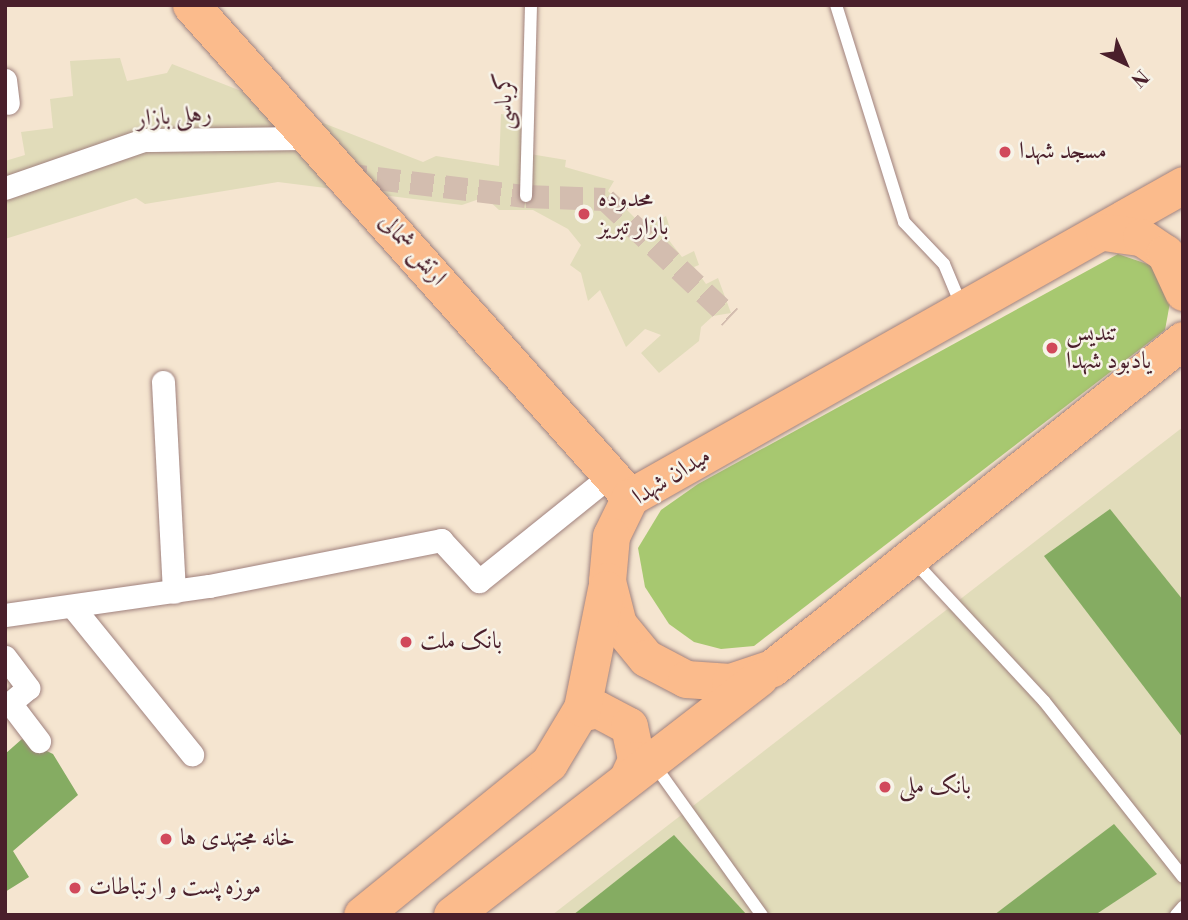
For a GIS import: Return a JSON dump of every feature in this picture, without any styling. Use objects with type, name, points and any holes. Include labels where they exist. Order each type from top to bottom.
[{"type":"main road","name":"ارتش شمالی","points":[[191,5],[620,486]]},
{"type":"main road","name":"میدان شهدا","points":[[1181,334],[772,668],[730,682],[686,679],[656,664],[618,624],[607,581],[611,536],[620,486],[963,308],[1104,232],[1183,185]]},
{"type":"main road","points":[[1104,232],[1141,237],[1165,253],[1183,292]]},
{"type":"main road","points":[[362,915],[549,763],[580,713],[607,581]]},
{"type":"main road","points":[[452,915],[639,768],[772,668]]},
{"type":"main road","points":[[580,713],[606,711],[629,726],[639,768]]},
{"type":"street","points":[[5,80],[8,103]]},
{"type":"street","name":"رهلی بازار","points":[[5,188],[144,140],[311,138]]},
{"type":"street","points":[[163,382],[174,592]]},
{"type":"street","points":[[5,615],[174,592],[441,540],[479,581],[620,486]]},
{"type":"street","points":[[72,606],[192,754]]},
{"type":"street","points":[[5,657],[28,688],[10,703],[39,741]]},
{"type":"lane","name":"کرباسی","points":[[526,196],[531,5]]},
{"type":"lane","points":[[836,5],[905,222],[944,264],[963,308]]},
{"type":"lane","points":[[911,557],[1044,701],[1183,877]]},
{"type":"lane","points":[[639,768],[762,915]]},
{"type":"lane","points":[[1175,915],[1183,906]]},
{"type":"shaded area","name":"محدوده بازار تبریز","points":[[120,58],[127,81],[167,73],[172,64],[423,162],[436,156],[499,166],[501,114],[531,120],[530,154],[566,160],[565,167],[614,181],[608,191],[645,228],[666,216],[670,228],[664,234],[682,257],[694,251],[699,265],[694,267],[706,284],[718,278],[731,313],[713,316],[701,327],[699,341],[659,373],[641,353],[661,335],[645,329],[626,347],[600,290],[588,301],[581,273],[570,265],[581,245],[568,229],[533,210],[499,210],[485,197],[462,205],[278,182],[145,204],[136,198],[5,239],[5,161],[25,155],[21,132],[53,128],[50,99],[73,96],[70,61]]},
{"type":"shaded area","points":[[1183,427],[1183,915],[552,915]]},
{"type":"green space","points":[[1118,254],[1153,266],[1171,297],[1165,330],[754,646],[721,649],[694,642],[669,624],[645,587],[638,548],[661,510],[698,484]]},
{"type":"green space","points":[[1110,509],[1183,600],[1183,738],[1044,556]]},
{"type":"green space","points":[[22,739],[53,754],[78,795],[13,851],[29,877],[5,892],[5,754]]},
{"type":"green space","points":[[1114,824],[1157,874],[1095,915],[994,915]]},
{"type":"green space","points":[[674,835],[747,915],[573,915]]},
{"type":"tunnel","points":[[343,174],[526,196],[605,199],[730,317]]},
{"type":"place","name":"مسجد شهدا","points":[[1005,152]]},
{"type":"place","name":"محدوده بازار تبریز","points":[[584,214]]},
{"type":"place","name":"تندیس یادبود شهدا","points":[[1052,348]]},
{"type":"place","name":"بانک ملت","points":[[406,642]]},
{"type":"place","name":"بانک ملی","points":[[885,787]]},
{"type":"place","name":"خانه مجتهدی ها","points":[[166,839]]},
{"type":"place","name":"موزه پست و ارتباطات","points":[[75,888]]}]
